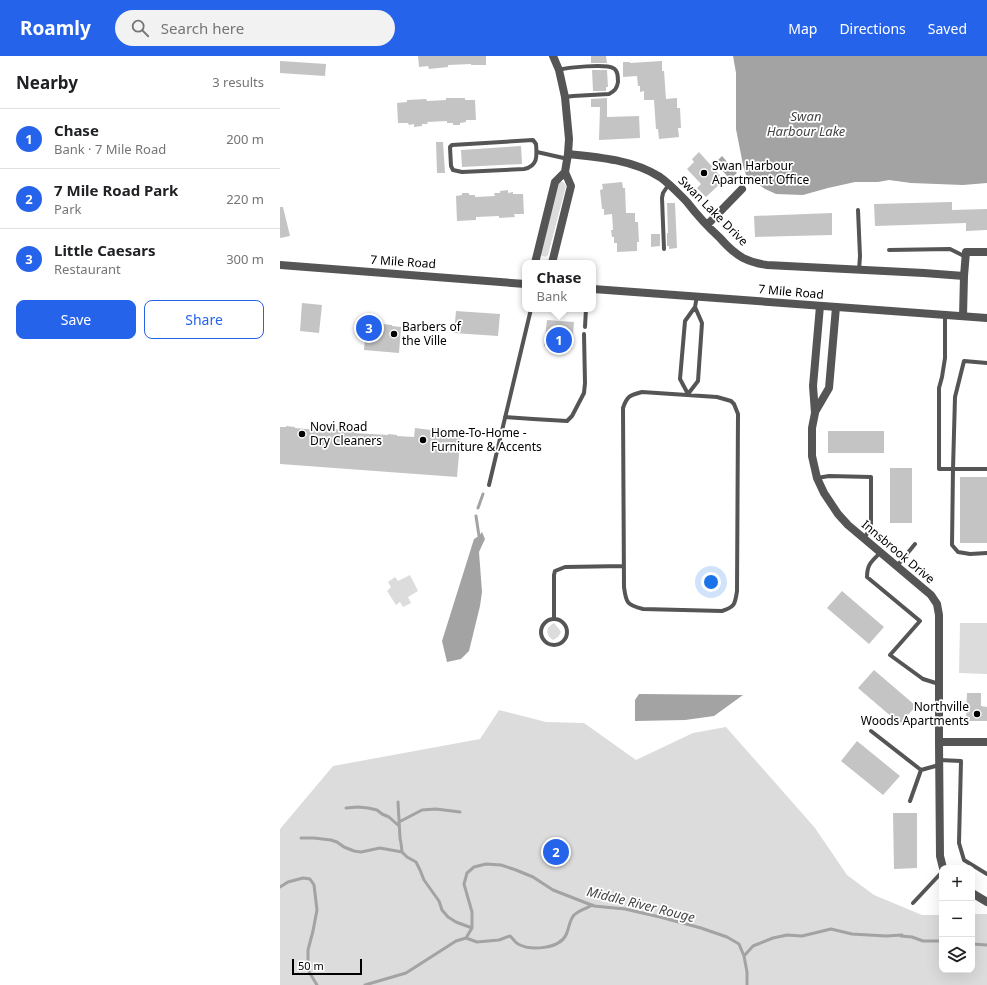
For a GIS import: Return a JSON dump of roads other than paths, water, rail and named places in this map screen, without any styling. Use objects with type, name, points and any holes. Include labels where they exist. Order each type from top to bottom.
[{"type":"street","points":[[553,56],[559,70],[565,97],[569,139],[565,172],[570,186],[553,260]]},
{"type":"street","name":"Swan Lake Drive","points":[[568,157],[605,159],[622,162],[638,166],[661,178],[677,191],[732,251],[754,263],[964,276]]},
{"type":"street","points":[[536,260],[554,182],[565,172]]},
{"type":"street","points":[[707,225],[742,189]]},
{"type":"street","points":[[963,316],[966,252],[987,252]]},
{"type":"street","name":"7 Mile Road","points":[[280,265],[522,284]]},
{"type":"street","name":"7 Mile Road","points":[[596,289],[987,318]]},
{"type":"street","name":"Innsbrook Drive","points":[[820,306],[813,386],[815,413],[811,446],[813,466],[817,478],[829,503],[838,514],[931,595],[937,604],[939,616],[940,856],[942,865]]},
{"type":"street","name":"Innsbrook Drive","points":[[815,413],[829,388],[836,307]]},
{"type":"street","points":[[939,742],[987,742]]},
{"type":"street","points":[[975,895],[987,902]]},
{"type":"lane","points":[[559,70],[574,67],[607,66],[615,69],[618,74],[618,84],[609,94],[565,97]]},
{"type":"lane","points":[[533,140],[536,144],[537,152],[535,163],[529,168],[458,172],[452,168],[450,147],[454,144],[533,140]]},
{"type":"lane","points":[[537,152],[568,157]]},
{"type":"lane","points":[[664,249],[662,193],[669,184]]},
{"type":"lane","points":[[858,210],[860,256],[859,270]]},
{"type":"lane","points":[[889,250],[950,249],[966,257]]},
{"type":"lane","points":[[688,394],[680,379],[685,321],[695,307],[697,296]]},
{"type":"lane","points":[[688,394],[698,381],[702,323],[695,307]]},
{"type":"lane","points":[[489,485],[530,312]]},
{"type":"lane","points":[[585,327],[586,312]]},
{"type":"lane","points":[[945,315],[945,358],[939,388],[939,469],[987,469]]},
{"type":"lane","points":[[505,417],[567,421],[572,416],[584,393],[584,334]]},
{"type":"lane","points":[[987,363],[964,361],[955,397],[952,545],[958,552],[970,554],[987,553]]},
{"type":"lane","points":[[642,392],[688,394],[717,397],[731,401],[734,404],[738,414],[737,591],[735,602],[731,608],[722,611],[642,609],[631,606],[626,599],[624,587],[623,408],[628,397],[642,392]]},
{"type":"lane","points":[[817,478],[829,476],[870,477],[871,528],[864,538]]},
{"type":"lane","points":[[897,566],[915,544]]},
{"type":"lane","points":[[881,552],[870,563],[867,571],[867,577],[920,621],[890,655],[922,679],[939,684]]},
{"type":"lane","points":[[554,619],[555,571],[565,567],[624,566]]},
{"type":"lane","points":[[554,619],[559,620],[565,626],[566,630],[565,639],[558,645],[546,643],[540,632],[546,621],[554,619]]},
{"type":"lane","points":[[871,731],[920,770]]},
{"type":"lane","points":[[920,770],[939,763],[961,761],[959,843],[964,860],[987,874]]},
{"type":"lane","points":[[910,801],[920,770]]},
{"type":"lane","points":[[913,903],[939,875]]},
{"type":"water","name":"Swan Harbour Lake","points":[[733,56],[987,56],[987,183],[963,185],[911,183],[889,180],[878,182],[855,182],[803,195],[776,194],[765,189],[746,175],[743,165],[736,129],[736,73]]},
{"type":"water","points":[[722,156],[737,173],[730,179],[715,163]]},
{"type":"water","points":[[482,532],[485,539],[479,552],[482,592],[469,651],[461,659],[447,662],[442,641],[474,539]]},
{"type":"water","points":[[639,694],[743,695],[714,716],[685,720],[635,721],[635,700]]},
{"type":"waterway","points":[[478,508],[483,494]]},
{"type":"waterway","points":[[476,516],[479,536]]},
{"type":"waterway","points":[[398,802],[402,852],[416,862],[424,880],[439,901],[442,910],[448,917],[456,922],[472,928]]},
{"type":"waterway","points":[[346,808],[358,807],[377,810],[389,817],[399,826]]},
{"type":"waterway","points":[[399,822],[422,810],[436,809],[460,812]]},
{"type":"waterway","points":[[301,838],[331,840],[344,847],[361,852],[380,848],[402,852]]},
{"type":"waterway","name":"Middle River Rouge","points":[[365,985],[406,973],[456,941],[466,938],[472,928],[472,912],[464,884],[467,873],[474,867],[486,864],[501,865],[516,870],[533,877],[553,890],[594,906],[625,909],[660,917],[727,937],[739,944],[744,956],[747,972],[747,985]]},
{"type":"waterway","name":"Middle River Rouge","points":[[280,887],[288,882],[303,878],[310,879],[314,885],[317,910],[308,950],[308,970],[317,985]]},
{"type":"waterway","points":[[466,938],[477,942],[499,940],[510,936],[517,943],[530,948],[551,946],[562,940],[566,935],[574,915],[593,905]]},
{"type":"waterway","points":[[744,956],[753,946],[773,938],[787,935],[802,936],[831,929],[852,934],[886,936],[902,935]]},
{"type":"waterway","points":[[901,936],[912,937],[923,941],[939,941]]},
{"type":"waterway","points":[[975,944],[987,945]]},
{"type":"place","name":"Swan Harbour Apartment Office","points":[[704,173]]},
{"type":"place","name":"Little Caesars","points":[[369,328]]},
{"type":"place","name":"Barbers of the Ville","points":[[394,334]]},
{"type":"place","name":"Chase","points":[[559,340]]},
{"type":"place","name":"Novi Road Dry Cleaners","points":[[302,434]]},
{"type":"place","name":"Home-To-Home - Furniture & Accents","points":[[423,440]]},
{"type":"place","name":"Northville Woods Apartments","points":[[977,714]]},
{"type":"place","name":"7 Mile Road Park","points":[[556,852]]}]
